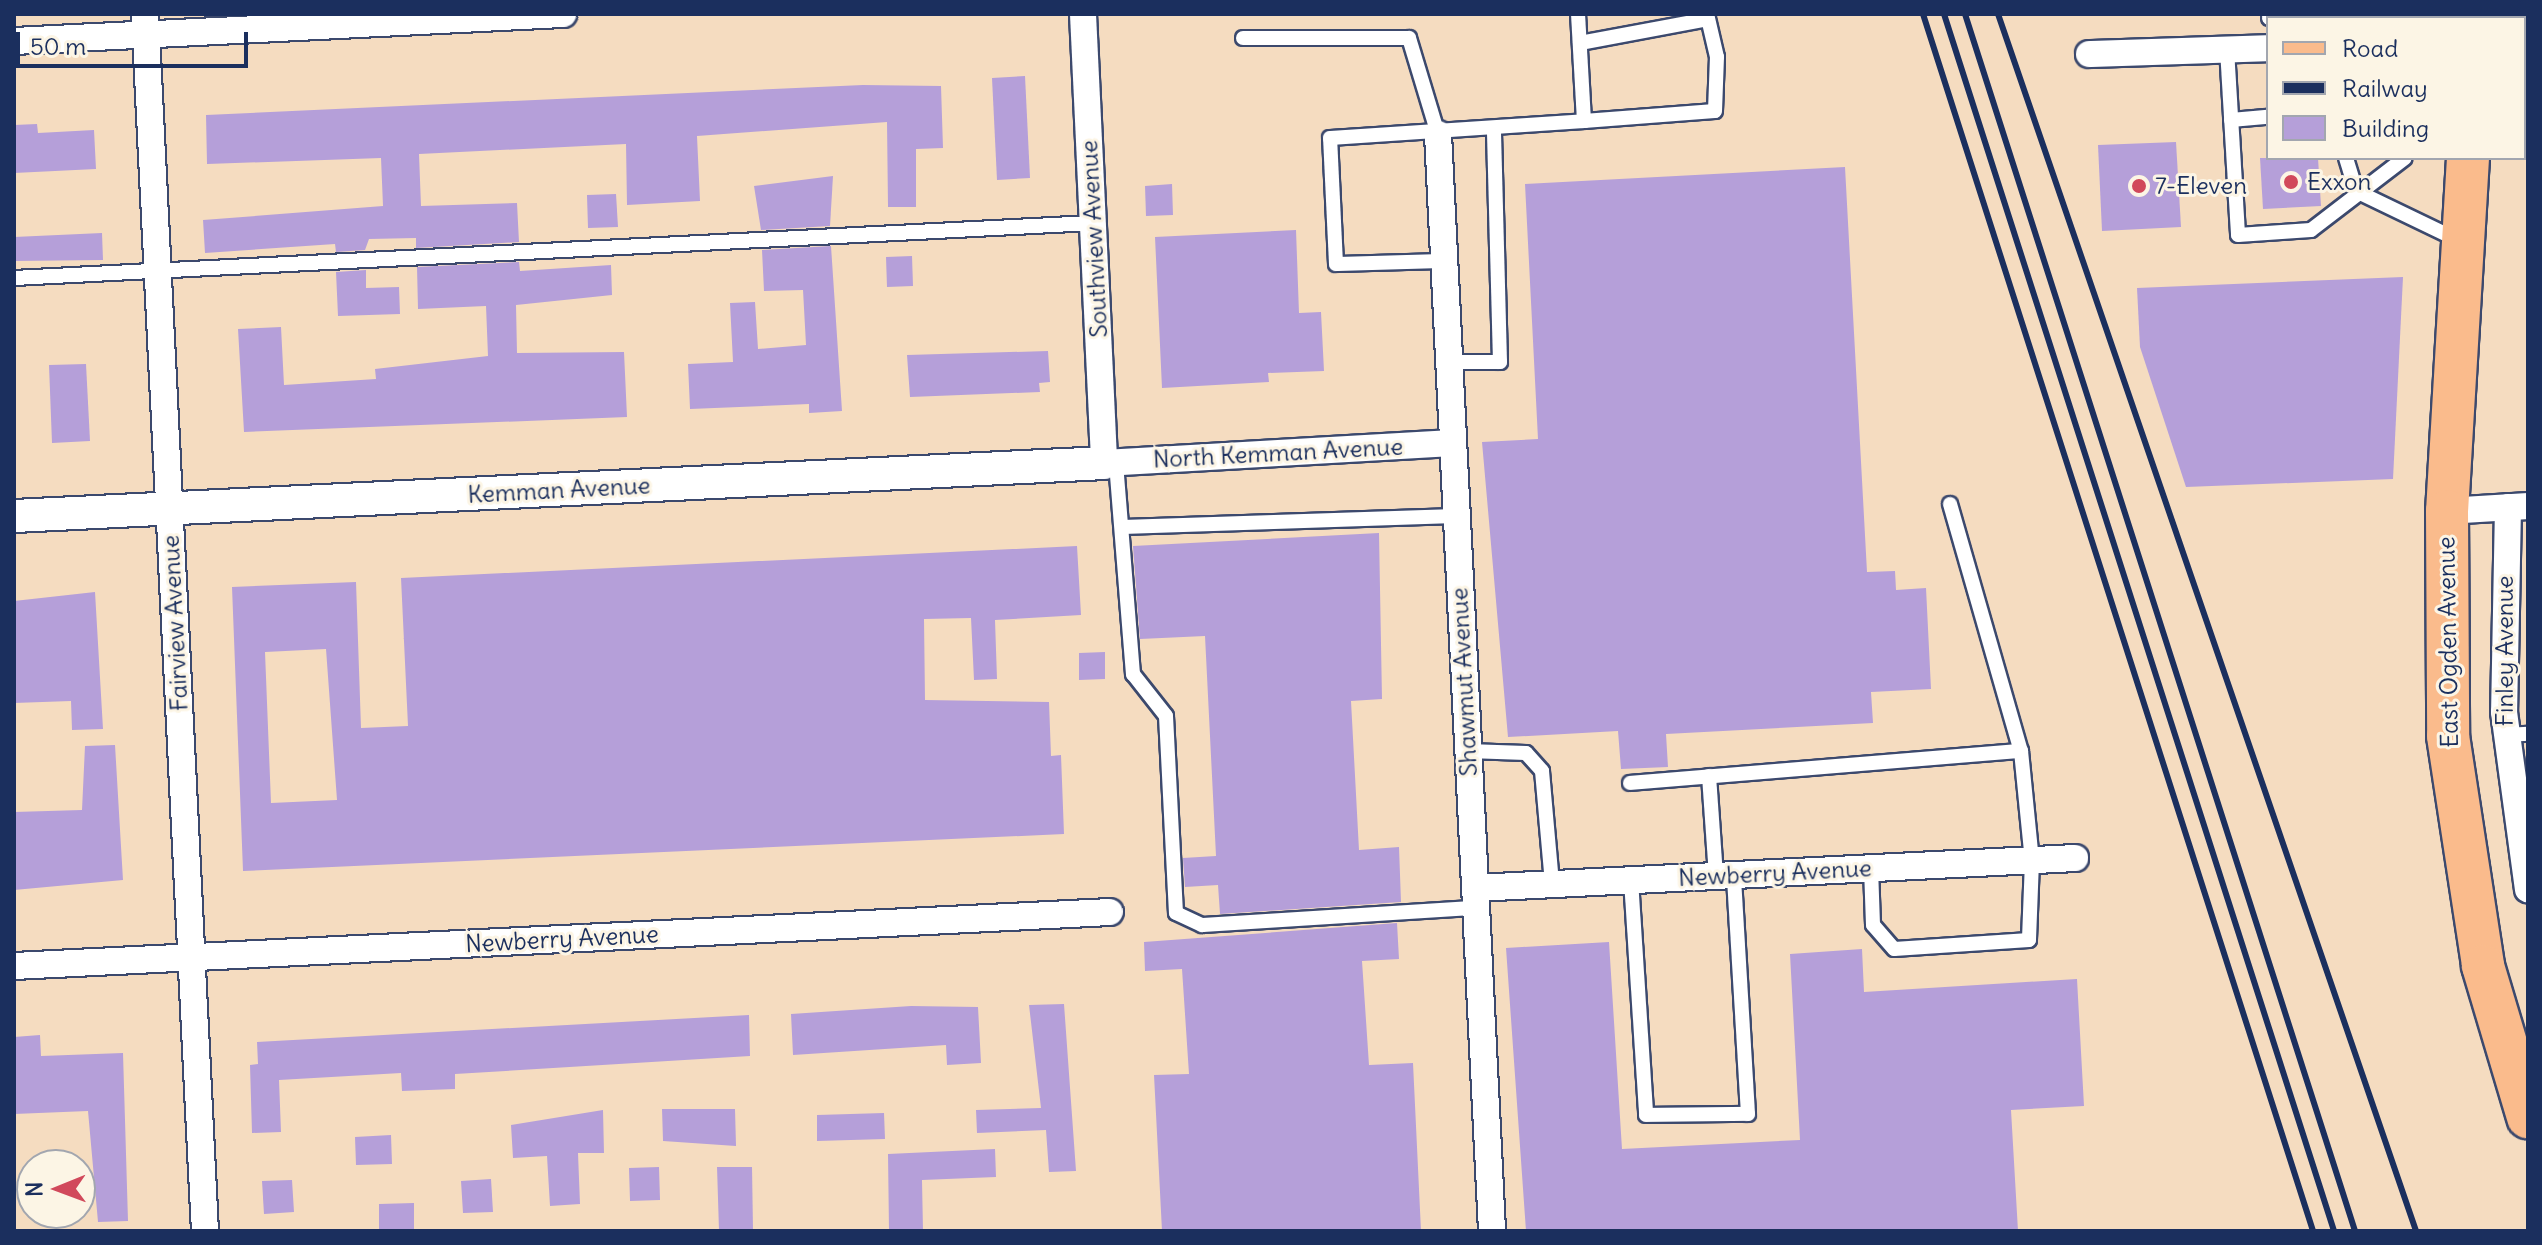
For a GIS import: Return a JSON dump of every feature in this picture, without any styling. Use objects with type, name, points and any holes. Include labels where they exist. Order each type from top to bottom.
[{"type":"main road","name":"East Ogden Avenue","points":[[2468,160],[2446,530],[2454,806],[2483,966],[2528,1117]]},
{"type":"street","points":[[14,41],[145,24],[563,14]]},
{"type":"street","name":"Southview Avenue","points":[[1083,14],[1093,223],[1110,463]]},
{"type":"street","name":"Fairview Avenue","points":[[145,24],[205,1231]]},
{"type":"street","points":[[2089,54],[2266,47]]},
{"type":"street","name":"Shawmut Avenue","points":[[1438,134],[1492,1231]]},
{"type":"street","name":"North Kemman Avenue","points":[[1110,463],[1452,443]]},
{"type":"street","name":"Kemman Avenue","points":[[14,516],[1110,463]]},
{"type":"street","points":[[2446,530],[2518,507]]},
{"type":"street","name":"Finley Avenue","points":[[2518,507],[2517,734],[2528,889]]},
{"type":"street","name":"Newberry Avenue","points":[[1476,898],[1552,884],[2075,858]]},
{"type":"street","name":"Newberry Avenue","points":[[14,966],[1110,912]]},
{"type":"lane","points":[[1578,14],[1584,121]]},
{"type":"lane","points":[[1443,261],[1336,264],[1330,138],[1438,134],[1715,111],[1708,17],[1580,43]]},
{"type":"lane","points":[[1243,38],[1409,38],[1438,134]]},
{"type":"lane","points":[[2227,49],[2238,235],[2311,230],[2356,191],[2402,160]]},
{"type":"lane","points":[[2231,120],[2266,117]]},
{"type":"lane","points":[[1448,362],[1500,362],[1494,129]]},
{"type":"lane","points":[[2347,160],[2356,191],[2463,242]]},
{"type":"lane","points":[[14,278],[1093,223]]},
{"type":"lane","points":[[1110,463],[1122,527],[1133,674],[1166,716],[1176,913],[1202,925],[1476,898]]},
{"type":"lane","points":[[1871,869],[1873,925],[1894,949],[2029,940],[2032,861],[2021,751],[1950,504]]},
{"type":"lane","points":[[1122,527],[1456,516]]},
{"type":"lane","points":[[1468,751],[1526,753],[1542,771],[1552,884]]},
{"type":"lane","points":[[1630,783],[2021,751]]},
{"type":"lane","points":[[1631,880],[1646,1115],[1748,1114],[1725,876],[1709,776]]},
{"type":"building","points":[[1025,76],[1030,178],[997,180],[992,78]]},
{"type":"building","points":[[863,85],[941,86],[943,148],[916,149],[916,207],[888,207],[887,122],[697,136],[700,201],[627,205],[626,144],[419,154],[421,206],[517,203],[519,242],[416,248],[416,238],[369,239],[365,250],[336,252],[335,244],[205,253],[203,220],[383,206],[381,158],[207,164],[206,115]]},
{"type":"building","points":[[37,124],[38,133],[94,130],[96,169],[14,173],[14,125]]},
{"type":"building","name":"7-Eleven","points":[[2176,142],[2181,227],[2102,231],[2098,145]]},
{"type":"building","name":"Exxon","points":[[2260,158],[2318,160],[2321,206],[2263,209]]},
{"type":"building","points":[[1845,167],[1867,572],[1895,571],[1896,590],[1926,588],[1931,689],[1871,692],[1873,723],[1666,734],[1668,767],[1621,769],[1618,731],[1508,737],[1482,442],[1538,439],[1525,184]]},
{"type":"building","points":[[833,176],[830,226],[761,230],[754,186]]},
{"type":"building","points":[[1172,184],[1173,215],[1146,216],[1145,186]]},
{"type":"building","points":[[616,194],[618,227],[588,228],[587,195]]},
{"type":"building","points":[[1296,230],[1299,313],[1321,312],[1324,371],[1268,373],[1269,382],[1162,388],[1155,237]]},
{"type":"building","points":[[102,233],[103,260],[14,261],[14,237]]},
{"type":"building","points":[[831,246],[842,411],[809,413],[809,404],[690,409],[688,364],[733,362],[730,303],[755,302],[758,349],[806,345],[803,290],[764,291],[762,250]]},
{"type":"building","points":[[912,256],[913,286],[887,287],[886,257]]},
{"type":"building","points":[[519,262],[520,271],[611,265],[612,295],[516,305],[517,353],[624,352],[627,417],[244,432],[238,329],[281,327],[284,385],[376,379],[375,369],[488,356],[486,306],[418,309],[417,267]]},
{"type":"building","points":[[366,270],[366,288],[399,287],[400,314],[338,316],[336,272]]},
{"type":"building","points":[[2403,277],[2393,479],[2186,487],[2140,347],[2137,288]]},
{"type":"building","points":[[1048,351],[1050,382],[1039,383],[1040,392],[910,397],[907,355]]},
{"type":"building","points":[[86,364],[90,441],[52,443],[49,365]]},
{"type":"building","points":[[1379,533],[1382,699],[1351,701],[1359,850],[1399,847],[1401,902],[1220,914],[1218,885],[1185,887],[1183,858],[1216,856],[1205,636],[1140,639],[1133,546]]},
{"type":"building","points":[[1077,546],[1081,615],[995,620],[997,679],[974,680],[971,618],[924,619],[925,700],[1049,702],[1051,756],[1061,755],[1064,834],[243,871],[232,587],[356,582],[361,728],[408,726],[401,578]],"holes":[[[326,649],[337,800],[271,803],[265,652]]]},
{"type":"building","points":[[95,592],[103,729],[72,730],[71,701],[14,703],[14,601]]},
{"type":"building","points":[[1105,652],[1105,679],[1079,680],[1079,653]]},
{"type":"building","points":[[115,745],[123,880],[14,890],[14,812],[82,810],[85,746]]},
{"type":"building","points":[[1397,923],[1399,959],[1362,961],[1369,1065],[1413,1063],[1421,1231],[1162,1231],[1154,1075],[1189,1074],[1182,969],[1145,971],[1144,942]]},
{"type":"building","points":[[1609,942],[1622,1149],[1800,1140],[1790,954],[1862,949],[1864,992],[2077,979],[2084,1106],[2011,1110],[2018,1231],[1526,1231],[1506,948]]},
{"type":"building","points":[[1064,1004],[1076,1171],[1049,1172],[1046,1130],[977,1133],[976,1110],[1041,1108],[1029,1005]]},
{"type":"building","points":[[911,1006],[978,1007],[981,1063],[947,1065],[946,1045],[793,1055],[791,1014]]},
{"type":"building","points":[[749,1015],[750,1056],[455,1074],[455,1089],[402,1091],[401,1073],[279,1080],[281,1132],[252,1133],[250,1065],[258,1064],[257,1042]]},
{"type":"building","points":[[40,1035],[41,1056],[123,1053],[128,1221],[98,1222],[96,1149],[91,1149],[88,1111],[14,1114],[14,1037]]},
{"type":"building","points":[[662,1109],[735,1109],[736,1146],[663,1141]]},
{"type":"building","points":[[603,1110],[604,1153],[578,1153],[580,1204],[550,1206],[547,1156],[513,1158],[511,1125]]},
{"type":"building","points":[[884,1113],[885,1139],[817,1141],[817,1115]]},
{"type":"building","points":[[391,1135],[392,1164],[356,1165],[355,1137]]},
{"type":"building","points":[[995,1149],[996,1177],[922,1180],[923,1231],[889,1231],[888,1154]]},
{"type":"building","points":[[659,1167],[660,1200],[630,1201],[629,1168]]},
{"type":"building","points":[[717,1167],[752,1167],[753,1231],[719,1231]]},
{"type":"building","points":[[491,1179],[493,1212],[463,1213],[461,1181]]},
{"type":"building","points":[[292,1180],[294,1212],[264,1214],[262,1181]]},
{"type":"building","points":[[414,1203],[414,1231],[379,1231],[379,1204]]},
{"type":"railway","points":[[1923,14],[2313,1231]]},
{"type":"railway","points":[[1944,14],[2334,1231]]},
{"type":"railway","points":[[1965,14],[2355,1231]]},
{"type":"railway","points":[[1998,14],[2416,1231]]},
{"type":"place","name":"Exxon","points":[[2291,182]]},
{"type":"place","name":"7-Eleven","points":[[2139,186]]}]
